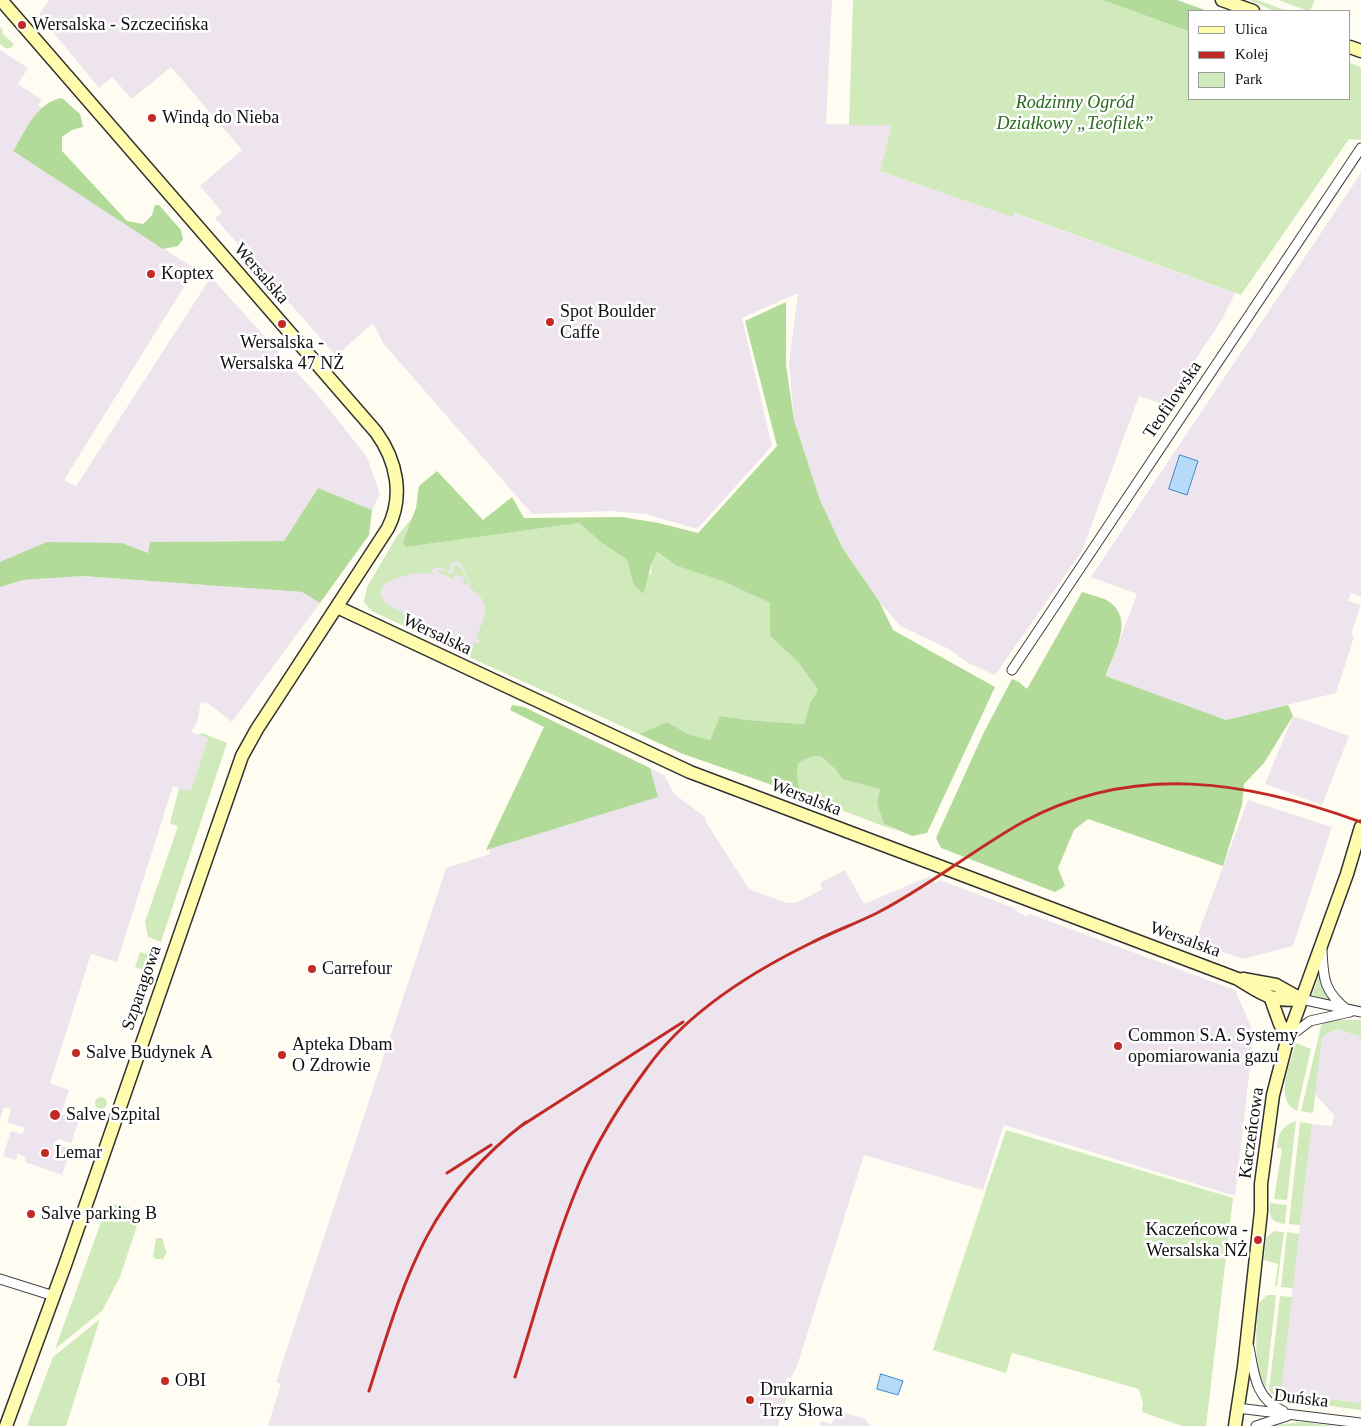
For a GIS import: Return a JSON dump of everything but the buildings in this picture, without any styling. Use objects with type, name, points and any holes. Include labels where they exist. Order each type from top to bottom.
[{"type":"street","name":"Wersalska","points":[[1,0],[384,444],[396,476],[394,514],[384,537],[337,608],[706,779],[1238,978],[1276,985],[1301,999],[1350,1012]]},
{"type":"street","points":[[1222,0],[1250,10]]},
{"type":"street","name":"Teofilowska","points":[[1012,670],[1361,148]]},
{"type":"street","name":"Szparagowa","points":[[6,1426],[54,1296],[242,756],[337,608]]},
{"type":"street","name":"Kaczeńcowa","points":[[1235,1426],[1247,1336],[1267,1136],[1273,1096],[1288,1037],[1322,946],[1361,829]]},
{"type":"street","points":[[1322,946],[1326,987],[1336,1000],[1350,1012]]},
{"type":"street","name":"Wersalska","points":[[1238,978],[1272,999],[1286,1002],[1301,999]]},
{"type":"street","points":[[1272,999],[1280,1024],[1288,1037]]},
{"type":"street","name":"Wersalska","points":[[1288,1037],[1310,1021],[1350,1012],[1361,1012]]},
{"type":"street","points":[[0,1279],[54,1296]]},
{"type":"street","points":[[1247,1336],[1255,1379],[1260,1394],[1276,1408],[1292,1415]]},
{"type":"street","name":"Duńska","points":[[1237,1408],[1361,1423]]},
{"type":"street","points":[[1256,1426],[1292,1415]]},
{"type":"shaded area","points":[[49,0],[832,0],[826,124],[892,125],[880,171],[1012,217],[1014,213],[1235,293],[1221,321],[1165,405],[1139,396],[1082,551],[995,675],[968,663],[949,649],[900,626],[879,601],[843,549],[820,500],[794,420],[789,363],[798,293],[742,318],[772,446],[697,529],[645,514],[611,511],[532,514],[383,343],[373,323],[336,356],[215,218],[222,212],[200,186],[242,150],[171,67],[132,99],[112,77],[99,88],[39,15]]},
{"type":"shaded area","points":[[0,50],[28,68],[18,84],[42,100],[38,106],[41,107],[13,151],[195,269],[64,480],[76,486],[211,277],[321,399],[367,457],[380,494],[372,510],[318,488],[284,541],[150,542],[148,553],[122,543],[0,562]]},
{"type":"shaded area","points":[[1361,173],[1361,597],[1351,593],[1348,601],[1361,605],[1351,634],[1354,637],[1336,693],[1226,720],[1106,676],[1137,594],[1091,577]]},
{"type":"shaded area","points":[[460,558],[495,616],[478,657],[364,603],[374,585]]},
{"type":"shaded area","points":[[82,576],[302,592],[320,603],[232,722],[209,704],[201,702],[197,722],[191,732],[208,738],[191,792],[173,786],[117,962],[91,954],[50,1083],[69,1090],[61,1114],[79,1120],[71,1143],[58,1139],[56,1144],[71,1149],[62,1175],[25,1162],[26,1157],[18,1154],[16,1160],[3,1156],[11,1131],[22,1134],[25,1128],[7,1122],[11,1109],[4,1107],[0,1119],[0,587],[23,580]]},
{"type":"shaded area","points":[[1293,716],[1349,736],[1322,805],[1265,784]]},
{"type":"shaded area","points":[[650,768],[664,775],[674,794],[704,816],[749,889],[787,903],[795,903],[823,889],[820,883],[845,870],[864,904],[930,876],[935,883],[940,880],[1014,908],[1017,912],[1026,916],[1030,914],[1235,990],[1254,1033],[1235,1196],[1004,1125],[983,1190],[864,1155],[797,1366],[791,1378],[787,1377],[783,1392],[788,1394],[778,1426],[268,1426],[281,1384],[276,1382],[446,868],[490,854],[489,849],[657,797]]},
{"type":"shaded area","points":[[1248,800],[1332,827],[1293,946],[1243,959],[1195,942]]},
{"type":"shaded area","points":[[1337,1029],[1361,1037],[1361,1403],[1280,1393],[1312,1124],[1332,1126],[1334,1115],[1315,1094],[1322,1037]]},
{"type":"shaded area","points":[[846,1413],[865,1419],[870,1426],[820,1426],[821,1421],[831,1424],[835,1418]]},
{"type":"green space","name":"Rodzinny Ogród Działkowy „Teofilek”","points":[[853,0],[1103,0],[1188,31],[1188,100],[1351,100],[1351,63],[1361,67],[1361,140],[1349,139],[1241,295],[1015,213],[1012,217],[880,171],[892,125],[849,125]]},
{"type":"green space","points":[[1103,0],[1177,0],[1205,10],[1188,10],[1188,31]]},
{"type":"green space","points":[[1249,0],[1257,0],[1285,10],[1272,10]]},
{"type":"green space","points":[[1278,0],[1315,0],[1310,10],[1305,10]]},
{"type":"green space","points":[[0,27],[3,31],[2,33],[14,44],[11,48],[5,48],[0,44]]},
{"type":"green space","points":[[62,98],[80,114],[83,127],[72,130],[62,137],[62,151],[127,221],[143,224],[152,215],[155,205],[159,205],[181,230],[183,239],[178,246],[163,249],[13,151],[38,111],[45,105]]},
{"type":"green space","points":[[786,302],[786,365],[794,420],[820,500],[843,549],[879,601],[893,630],[995,687],[927,833],[912,836],[884,824],[877,803],[880,789],[842,779],[836,770],[821,756],[813,756],[798,763],[797,776],[801,795],[683,754],[639,734],[667,722],[688,734],[710,740],[720,716],[804,724],[810,703],[818,690],[798,662],[770,636],[770,603],[722,581],[677,566],[657,552],[643,594],[633,583],[627,560],[602,543],[579,523],[406,547],[403,542],[416,508],[419,486],[437,471],[483,520],[512,497],[524,518],[622,517],[659,523],[698,533],[777,446],[745,321]]},
{"type":"green space","points":[[318,488],[372,510],[369,535],[320,603],[302,592],[82,576],[23,580],[0,587],[0,562],[47,542],[122,543],[148,553],[150,542],[284,541]]},
{"type":"green space","points":[[413,517],[406,547],[579,523],[602,543],[627,560],[633,583],[651,574],[652,560],[656,552],[677,566],[722,581],[770,603],[770,636],[798,662],[818,690],[810,703],[804,724],[720,716],[710,740],[688,734],[667,722],[639,734],[469,657],[475,642],[478,644],[480,640],[476,638],[485,610],[481,598],[469,588],[471,584],[461,564],[457,561],[451,563],[450,571],[437,567],[432,570],[433,574],[421,573],[394,579],[383,585],[380,595],[387,605],[457,639],[460,644],[457,651],[372,611],[364,602],[367,587],[397,536]]},
{"type":"green space","points":[[454,564],[459,566],[469,581],[468,585],[459,582],[463,583],[465,578],[456,574],[453,578],[456,581],[436,571],[443,570],[450,574],[454,571]]},
{"type":"green space","points":[[1082,592],[1108,601],[1116,608],[1120,617],[1122,627],[1120,637],[1106,676],[1226,720],[1288,705],[1293,716],[1264,763],[1244,784],[1242,805],[1223,866],[1088,819],[1074,830],[1058,868],[1065,886],[1055,892],[941,848],[936,838],[984,732],[1012,679],[1027,689]]},
{"type":"green space","points":[[512,705],[524,707],[650,768],[658,797],[486,850],[544,727],[510,710]]},
{"type":"green space","points":[[202,733],[227,743],[161,942],[148,937],[145,922],[178,826],[170,823],[179,788],[191,791],[208,738],[198,735]]},
{"type":"green space","points":[[813,756],[821,756],[836,770],[842,779],[881,789],[884,824],[899,832],[801,795],[797,776],[798,763]]},
{"type":"green space","points":[[140,952],[156,957],[150,972],[135,967]]},
{"type":"green space","points":[[1321,971],[1323,986],[1331,1000],[1312,995]]},
{"type":"green space","points":[[1361,1020],[1361,1037],[1337,1029],[1322,1037],[1313,1113],[1301,1111],[1322,1022]]},
{"type":"green space","points":[[1296,1043],[1311,1049],[1297,1111],[1290,1106],[1285,1090],[1288,1070]]},
{"type":"green space","points":[[101,1097],[107,1103],[101,1109],[95,1103]]},
{"type":"green space","points":[[1296,1121],[1287,1200],[1274,1199],[1282,1149],[1277,1148],[1278,1138],[1287,1125]]},
{"type":"green space","points":[[1300,1122],[1312,1124],[1300,1225],[1289,1224]]},
{"type":"green space","points":[[1006,1130],[1233,1198],[1206,1426],[1182,1426],[1142,1412],[1143,1404],[1139,1389],[1012,1353],[1006,1373],[933,1350]]},
{"type":"green space","points":[[108,1203],[132,1208],[141,1214],[120,1277],[102,1311],[55,1349]]},
{"type":"green space","points":[[1270,1203],[1287,1205],[1285,1224],[1273,1220]]},
{"type":"green space","points":[[1274,1231],[1284,1232],[1277,1286],[1275,1286],[1278,1264],[1264,1260],[1266,1238]]},
{"type":"green space","points":[[1287,1232],[1299,1234],[1293,1288],[1281,1287]]},
{"type":"green space","points":[[156,1238],[162,1238],[167,1252],[163,1259],[156,1259],[153,1256]]},
{"type":"green space","points":[[1267,1295],[1276,1295],[1265,1395],[1257,1360],[1256,1338],[1259,1303]]},
{"type":"green space","points":[[1280,1296],[1292,1297],[1281,1393],[1361,1403],[1361,1410],[1276,1399],[1269,1390]]},
{"type":"green space","points":[[100,1319],[66,1426],[27,1426],[53,1357]]},
{"type":"green space","points":[[1302,1422],[1335,1426],[1266,1426]]},
{"type":"water","points":[[1180,455],[1198,461],[1187,495],[1169,489]]},
{"type":"water","points":[[881,1374],[903,1381],[898,1395],[877,1389]]},
{"type":"railway","points":[[515,1377],[561,1229],[580,1181],[610,1123],[647,1068],[663,1048],[700,1012],[742,981],[787,955],[896,903],[1023,822],[1065,803],[1107,791],[1149,785],[1191,784],[1234,788],[1276,796],[1361,822]]},
{"type":"railway","points":[[521,1126],[683,1022]]},
{"type":"railway","points":[[369,1391],[408,1276],[442,1210],[465,1180],[492,1150],[526,1122]]},
{"type":"railway","points":[[447,1173],[491,1145]]},
{"type":"place","name":"Wersalska - Szczecińska","points":[[22,25]]},
{"type":"place","name":"Windą do Nieba","points":[[152,118]]},
{"type":"place","name":"Koptex","points":[[151,274]]},
{"type":"place","name":"Spot Boulder Caffe","points":[[550,322]]},
{"type":"place","name":"Wersalska - Wersalska 47 NŻ","points":[[282,324]]},
{"type":"place","name":"Carrefour","points":[[312,969]]},
{"type":"place","name":"Common S.A. Systemy opomiarowania gazu","points":[[1118,1046]]},
{"type":"place","name":"Salve Budynek A","points":[[76,1053]]},
{"type":"place","name":"Apteka Dbam O Zdrowie","points":[[282,1055]]},
{"type":"place","name":"Salve Szpital","points":[[55,1115]]},
{"type":"place","name":"Lemar","points":[[45,1153]]},
{"type":"place","name":"Salve parking B","points":[[31,1214]]},
{"type":"place","name":"Kaczeńcowa - Wersalska NŻ","points":[[1258,1240]]},
{"type":"place","name":"OBI","points":[[165,1381]]},
{"type":"place","name":"Drukarnia Trzy Słowa","points":[[750,1400]]}]
